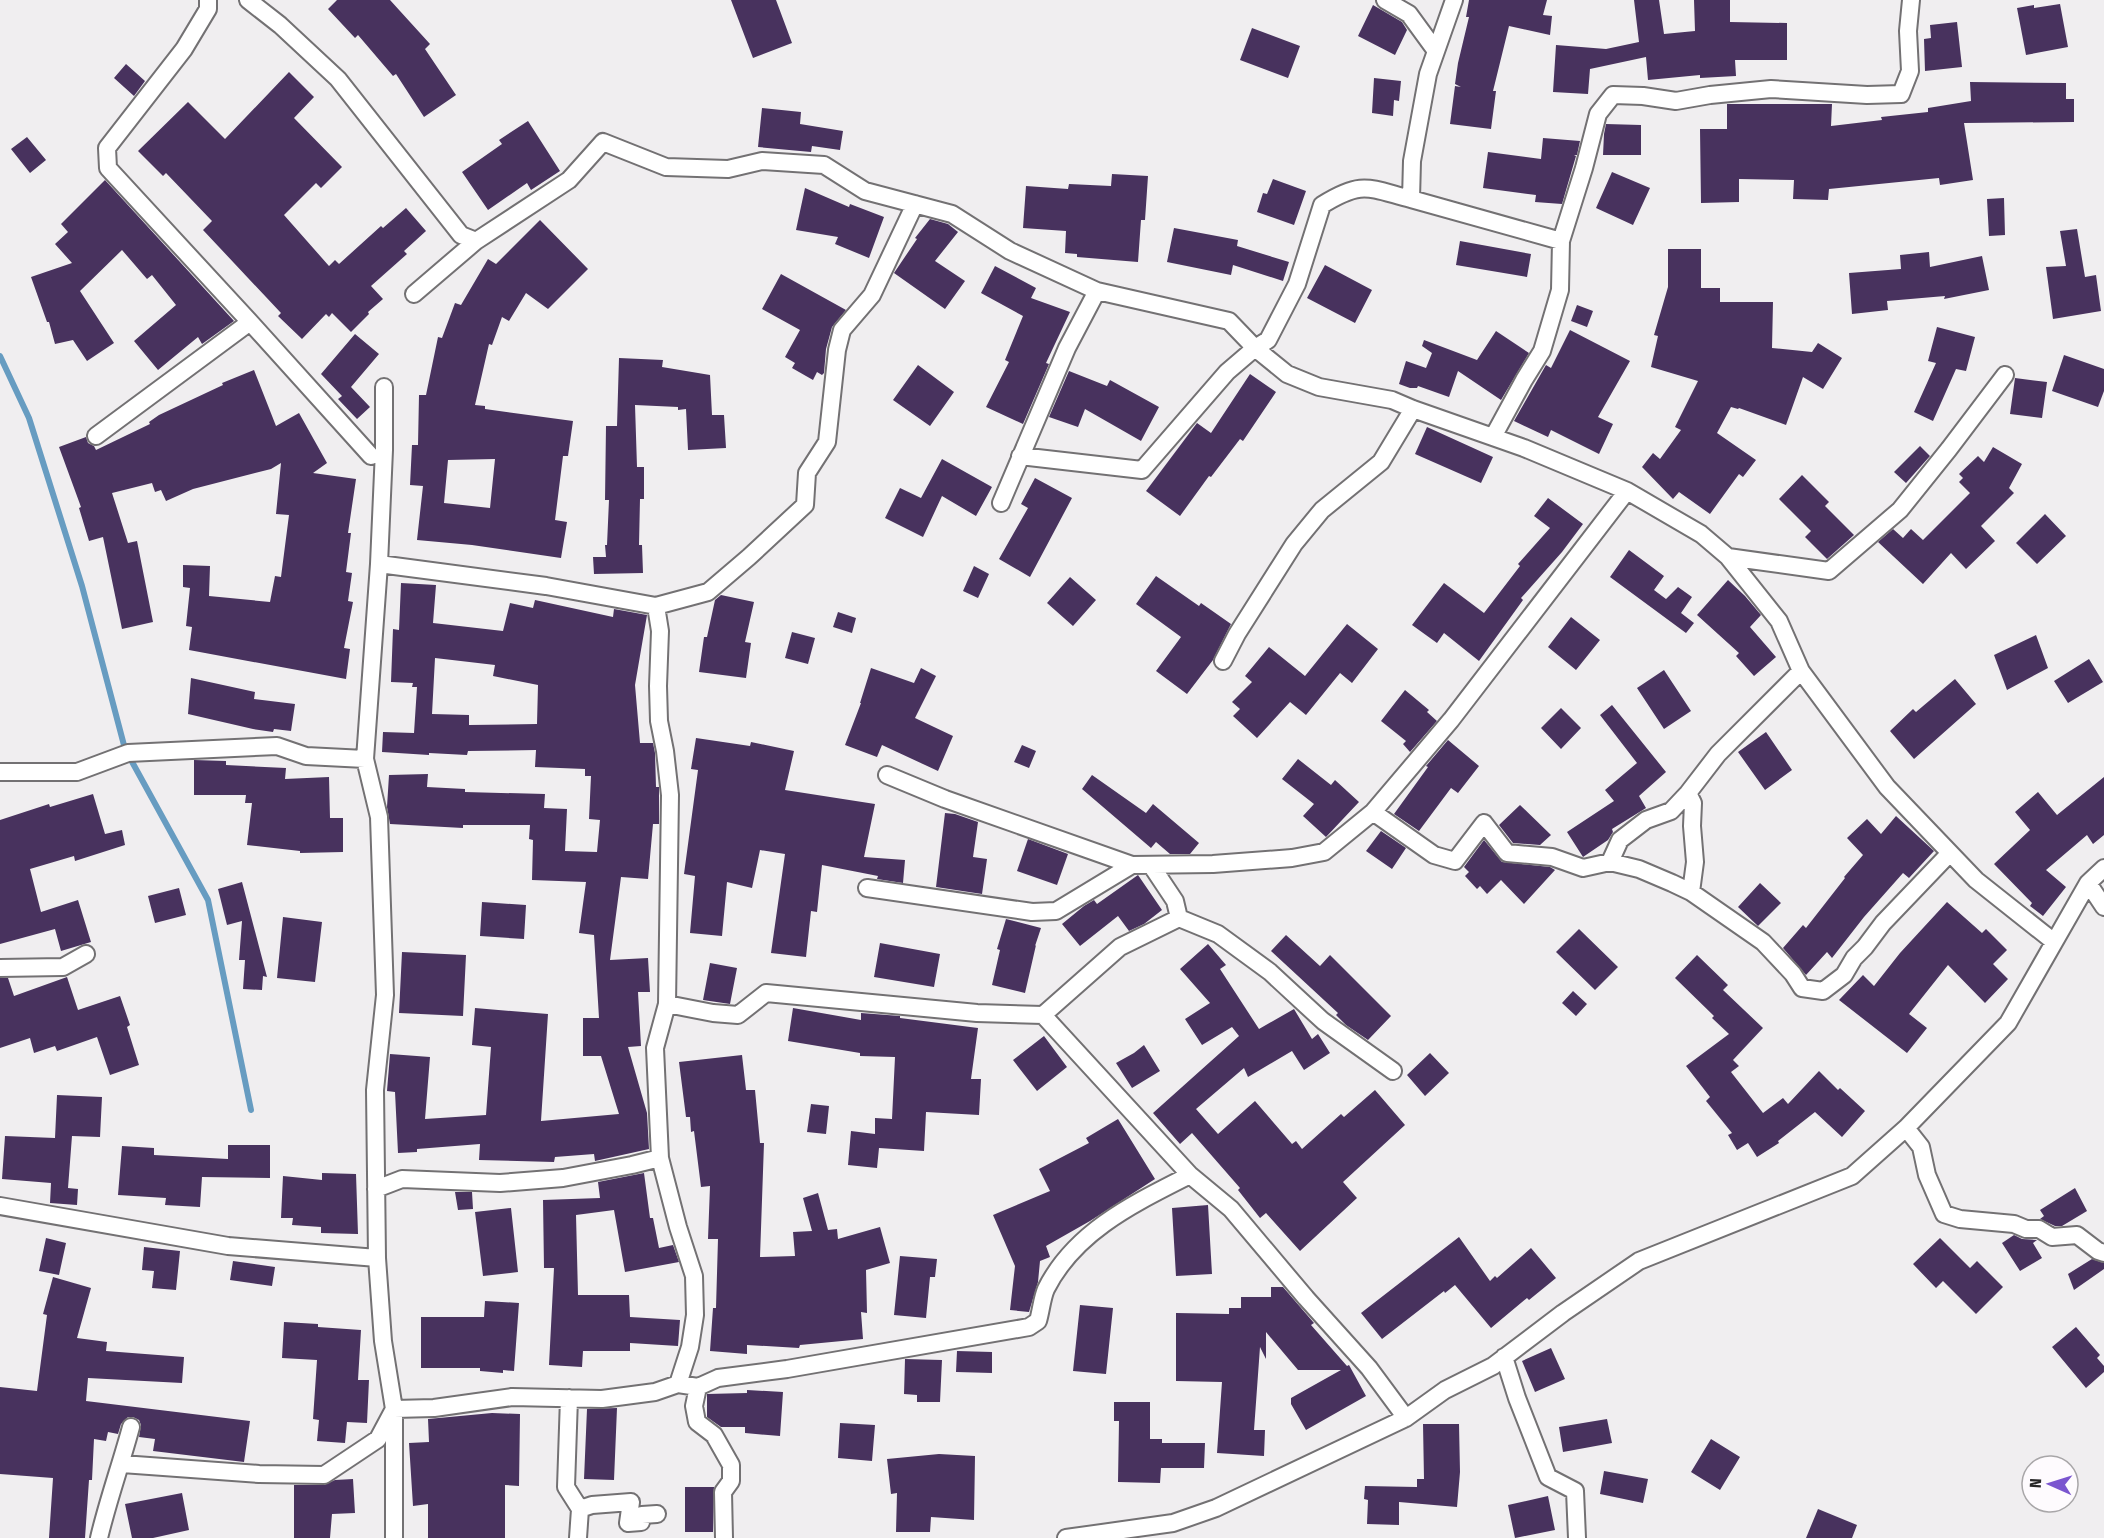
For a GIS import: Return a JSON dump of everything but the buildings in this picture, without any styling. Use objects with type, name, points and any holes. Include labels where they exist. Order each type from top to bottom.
[{"type":"street","points":[[208,0],[208,9],[184,49],[107,148],[108,168],[371,456]]},
{"type":"street","points":[[248,0],[280,25],[338,79],[461,235],[476,241]]},
{"type":"street","points":[[1385,0],[1408,14],[1436,51]]},
{"type":"street","points":[[1411,199],[1412,161],[1428,74],[1454,0]]},
{"type":"street","points":[[1492,437],[1542,351],[1560,290],[1561,241],[1598,114],[1613,95],[1643,96],[1676,101],[1771,89],[1867,95],[1901,94],[1910,71],[1908,31],[1911,0]]},
{"type":"street","points":[[414,294],[476,241],[569,180],[603,142],[666,167],[728,169],[762,161],[824,165],[865,191],[952,214],[1010,251],[1097,291],[1229,321],[1255,348],[1287,374],[1319,387],[1392,399],[1413,409],[1524,448],[1627,491],[1701,534],[1728,556],[1779,621],[1801,671],[1887,787],[1976,880],[2053,941]]},
{"type":"street","points":[[1020,456],[1142,470],[1227,372],[1268,340],[1297,284],[1322,205],[1344,192],[1362,187],[1561,241]]},
{"type":"street","points":[[380,564],[546,586],[656,606],[708,592],[805,505],[807,473],[827,442],[837,350],[842,330],[872,295],[915,204]]},
{"type":"street","points":[[1001,503],[1067,348],[1097,291]]},
{"type":"street","points":[[96,436],[250,322]]},
{"type":"street","points":[[1728,556],[1829,571],[1900,510],[2005,375]]},
{"type":"street","points":[[384,387],[380,564],[365,759],[379,817],[385,995],[375,1090],[377,1258],[383,1341],[394,1409],[394,1538]]},
{"type":"street","points":[[1223,661],[1237,634],[1294,544],[1322,510],[1381,462],[1413,409]]},
{"type":"street","points":[[888,775],[945,799],[1132,865],[1213,864],[1292,858],[1324,852],[1372,812],[1451,720],[1627,491]]},
{"type":"street","points":[[656,606],[660,631],[659,722],[670,795],[667,1004],[655,1048],[660,1158],[678,1227],[694,1276],[695,1315],[690,1347],[678,1384]]},
{"type":"street","points":[[1610,862],[1620,840],[1646,820],[1671,811],[1718,754],[1801,671]]},
{"type":"street","points":[[0,772],[77,772],[128,753],[277,746],[306,756],[365,759]]},
{"type":"street","points":[[1688,793],[1693,803],[1695,862],[1691,892]]},
{"type":"street","points":[[1372,812],[1434,855],[1455,861],[1484,823],[1507,852],[1552,857],[1583,868],[1610,862],[1639,869],[1691,892],[1762,942],[1793,974],[1802,988],[1823,991],[1844,975],[1854,958],[1883,923],[1949,854]]},
{"type":"street","points":[[867,888],[1032,912],[1056,911],[1132,865]]},
{"type":"street","points":[[1151,865],[1174,901],[1179,918]]},
{"type":"street","points":[[1066,1538],[1174,1531],[1216,1508],[1406,1418],[1445,1390],[1493,1366],[1639,1261],[1852,1176],[1906,1128],[2008,1023],[2088,883],[2104,868]]},
{"type":"street","points":[[2088,883],[2104,907]]},
{"type":"street","points":[[667,1004],[713,1013],[738,1015],[766,993],[977,1013],[1043,1015],[1120,947],[1179,918],[1218,934],[1270,972],[1323,1021],[1393,1071]]},
{"type":"street","points":[[0,968],[53,969],[63,967],[86,954]]},
{"type":"street","points":[[1043,1015],[1190,1175],[1232,1209],[1298,1289],[1369,1368],[1406,1418]]},
{"type":"street","points":[[1906,1128],[1921,1147],[1926,1175],[1944,1214],[1960,1219],[2014,1224],[2039,1229],[2052,1237],[2077,1235],[2098,1251],[2104,1252]]},
{"type":"street","points":[[376,1189],[402,1179],[500,1183],[563,1178],[660,1158]]},
{"type":"street","points":[[394,1409],[434,1408],[512,1397],[602,1399],[655,1392],[678,1384],[698,1387],[718,1378],[787,1370],[1029,1327],[1038,1321],[1045,1290],[1070,1252],[1083,1239],[1128,1206],[1190,1175]]},
{"type":"street","points":[[0,1206],[228,1246],[377,1258]]},
{"type":"street","points":[[1504,1357],[1517,1398],[1548,1477],[1575,1491],[1577,1538]]},
{"type":"street","points":[[698,1387],[694,1406],[696,1422],[714,1435],[731,1465],[731,1481],[723,1492],[724,1538]]},
{"type":"street","points":[[569,1398],[566,1487],[580,1509],[578,1538]]},
{"type":"street","points":[[122,1464],[259,1474],[324,1475],[378,1439],[394,1409]]},
{"type":"street","points":[[99,1538],[131,1427]]},
{"type":"street","points":[[580,1509],[592,1504],[631,1502],[628,1524],[641,1522],[642,1515],[657,1514]]},
{"type":"waterway","points":[[0,356],[29,418],[82,586],[125,749],[208,900],[251,1110]]}]
